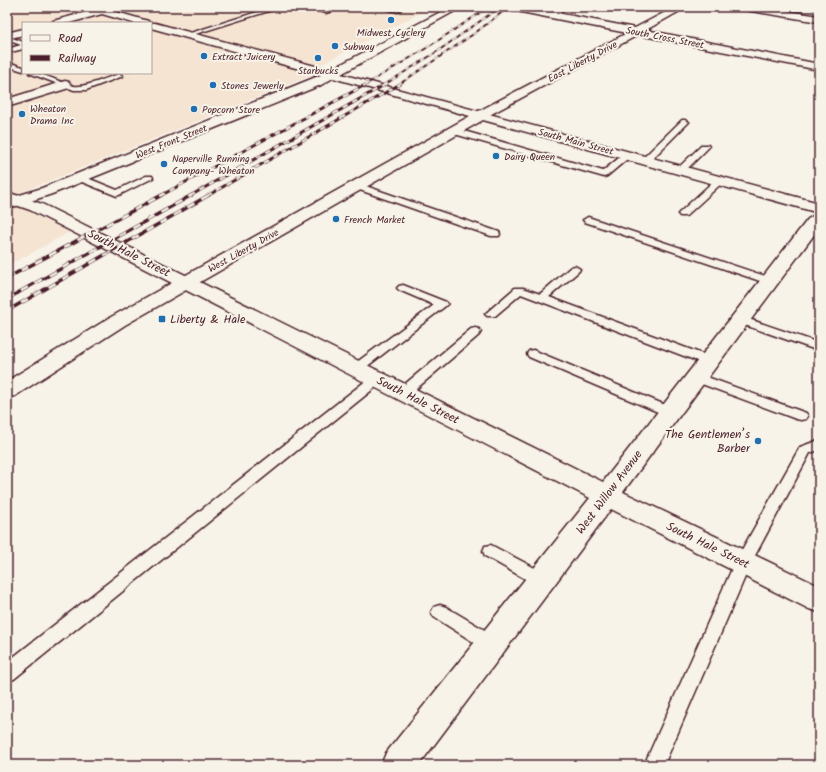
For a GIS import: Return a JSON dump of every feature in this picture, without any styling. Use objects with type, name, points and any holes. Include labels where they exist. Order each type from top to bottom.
[{"type":"street","points":[[86,7],[140,22]]},
{"type":"street","points":[[61,22],[118,7]]},
{"type":"street","name":"West Front Street","points":[[10,201],[80,178],[333,74],[457,7]]},
{"type":"street","name":"South Cross Street","points":[[511,7],[819,67]]},
{"type":"street","name":"East Liberty Drive","points":[[482,115],[682,7]]},
{"type":"street","points":[[748,7],[819,20]]},
{"type":"street","name":"South Main Street","points":[[152,25],[819,208]]},
{"type":"street","points":[[7,37],[22,32]]},
{"type":"street","points":[[7,103],[65,85]]},
{"type":"street","name":"West Liberty Drive","points":[[7,391],[118,321],[482,115]]},
{"type":"street","name":"South Hale Street","points":[[10,201],[36,207],[606,495],[819,600]]},
{"type":"street","name":"West Willow Avenue","points":[[398,765],[542,580],[814,223],[819,219]]},
{"type":"lane","points":[[187,35],[279,7]]},
{"type":"lane","points":[[307,7],[326,11],[339,7]]},
{"type":"lane","points":[[348,7],[353,7]]},
{"type":"lane","points":[[382,7],[398,10]]},
{"type":"lane","points":[[553,15],[563,7]]},
{"type":"lane","points":[[7,37],[22,44]]},
{"type":"lane","points":[[7,51],[22,47]]},
{"type":"lane","points":[[9,66],[22,63]]},
{"type":"lane","points":[[9,66],[22,70]]},
{"type":"lane","points":[[35,74],[74,88],[83,88],[120,76]]},
{"type":"lane","points":[[43,77],[54,74]]},
{"type":"lane","points":[[646,160],[685,122]]},
{"type":"lane","points":[[454,131],[604,174],[628,155]]},
{"type":"lane","points":[[681,170],[705,147]]},
{"type":"lane","points":[[80,178],[117,193],[149,178]]},
{"type":"lane","points":[[683,214],[720,180]]},
{"type":"lane","points":[[357,186],[495,234]]},
{"type":"lane","points":[[588,220],[770,281]]},
{"type":"lane","points":[[541,299],[575,269]]},
{"type":"lane","points":[[7,673],[366,373],[442,304],[403,288]]},
{"type":"lane","points":[[491,314],[519,290],[702,369],[801,416]]},
{"type":"lane","points":[[740,320],[819,347]]},
{"type":"lane","points":[[404,392],[475,332]]},
{"type":"lane","points":[[533,354],[670,412]]},
{"type":"lane","points":[[654,765],[743,562],[805,450],[819,445]]},
{"type":"lane","points":[[492,552],[542,580]]},
{"type":"lane","points":[[440,612],[492,644]]},
{"type":"shaded area","points":[[7,7],[74,7],[91,12],[51,22],[22,22],[22,29],[7,33]]},
{"type":"shaded area","points":[[125,7],[432,7],[318,66],[109,11]]},
{"type":"shaded area","points":[[98,14],[126,22],[69,22]]},
{"type":"shaded area","points":[[152,29],[315,74],[7,198],[7,38],[22,34],[22,74],[152,74]]},
{"type":"shaded area","points":[[18,206],[70,232],[7,266],[7,211]]},
{"type":"railway","points":[[365,85],[425,49],[489,7]]},
{"type":"railway","points":[[384,85],[438,51],[500,7]]},
{"type":"railway","points":[[398,85],[475,33],[509,7]]},
{"type":"railway","points":[[160,196],[367,84]]},
{"type":"railway","points":[[190,196],[386,84]]},
{"type":"railway","points":[[207,196],[400,84]]},
{"type":"railway","points":[[7,278],[162,195]]},
{"type":"railway","points":[[7,299],[192,195]]},
{"type":"railway","points":[[7,311],[209,195]]},
{"type":"place","name":"Midwest Cyclery","points":[[391,20]]},
{"type":"place","name":"Subway","points":[[335,46]]},
{"type":"place","name":"Extract Juicery","points":[[204,56]]},
{"type":"place","name":"Starbucks","points":[[318,58]]},
{"type":"place","name":"Stones Jewerly","points":[[213,85]]},
{"type":"place","name":"Popcorn Store","points":[[194,109]]},
{"type":"place","name":"Wheaton Drama Inc","points":[[22,114]]},
{"type":"place","name":"Dairy Queen","points":[[496,156]]},
{"type":"place","name":"Naperville Running Company- Wheaton","points":[[164,164]]},
{"type":"place","name":"French Market","points":[[336,219]]},
{"type":"place","name":"Liberty & Hale","points":[[162,319]]},
{"type":"place","name":"The Gentlemen’s Barber","points":[[758,441]]}]
